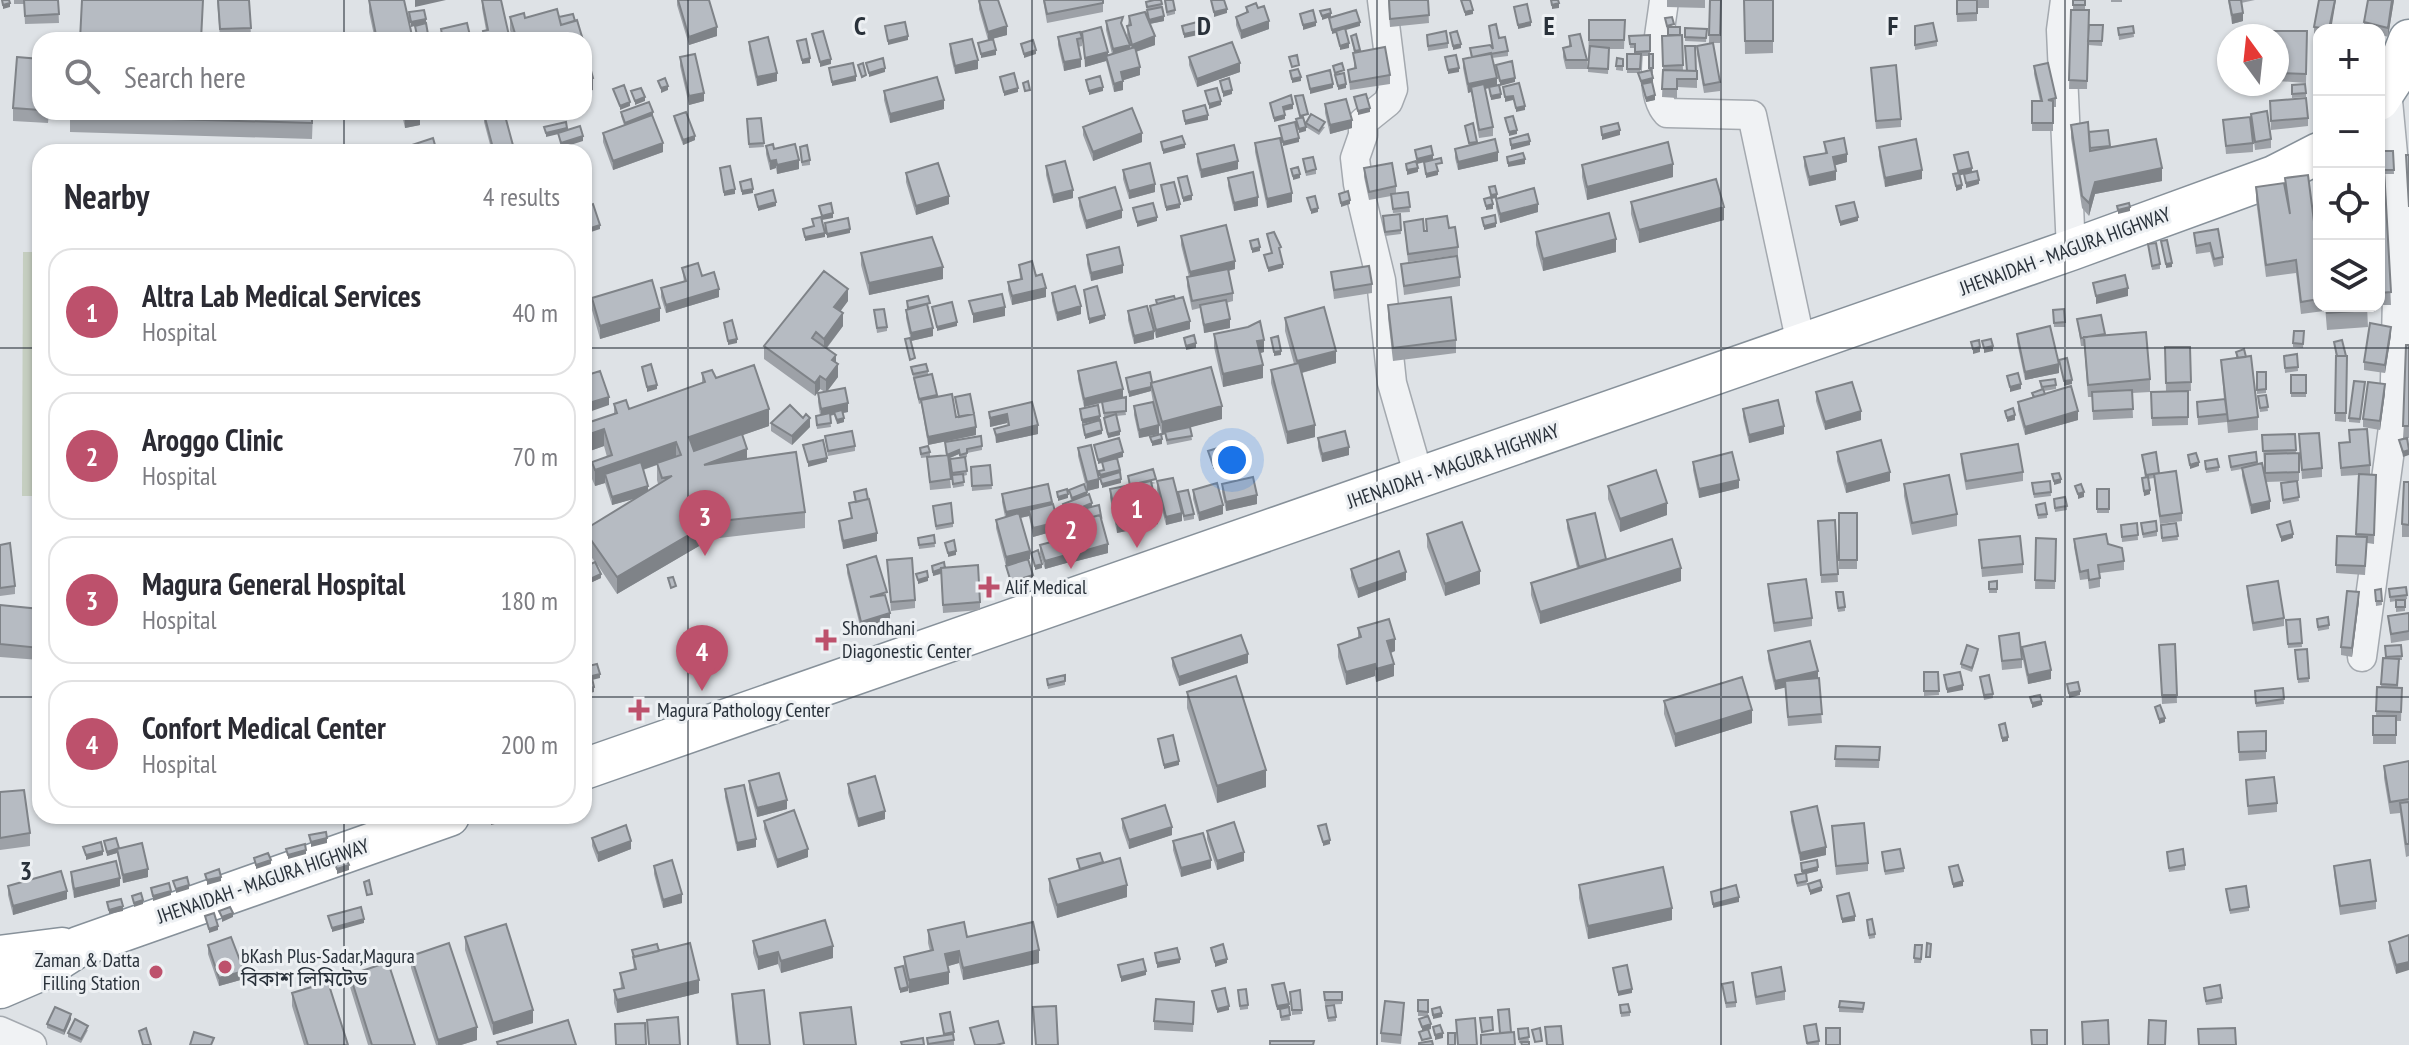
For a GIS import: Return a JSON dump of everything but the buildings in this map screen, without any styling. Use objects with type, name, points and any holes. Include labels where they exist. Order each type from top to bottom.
[{"type":"highway","points":[[2385,91],[2409,40]]},
{"type":"highway","name":"JHENAIDAH - MAGURA HIGHWAY","points":[[592,766],[2071,250],[2274,176],[2313,156]]},
{"type":"highway","name":"JHENAIDAH - MAGURA HIGHWAY","points":[[0,956],[78,947],[426,824]]},
{"type":"highway","name":"JHENAIDAH - MAGURA HIGHWAY","points":[[0,988],[42,970],[78,947]]},
{"type":"street","points":[[1382,0],[1393,89],[1388,102],[1363,122],[1363,135],[1355,158],[1381,280],[1392,383],[1419,477]]},
{"type":"street","points":[[1664,0],[1656,85],[1660,105],[1667,113],[1752,115],[1801,344]]},
{"type":"street","points":[[2065,0],[2061,30],[2071,250]]},
{"type":"street","points":[[2362,657],[2397,485],[2394,420],[2399,218],[2383,96]]},
{"type":"street","points":[[0,1031],[32,1045]]},
{"type":"green space","points":[[23,252],[32,252],[32,496],[22,496]]},
{"type":"place","name":"Altra Lab Medical Services","points":[[1137,548]]},
{"type":"place","name":"Magura General Hospital","points":[[705,556]]},
{"type":"place","name":"Aroggo Clinic","points":[[1071,569]]},
{"type":"place","name":"Alif Medical","points":[[989,587]]},
{"type":"place","name":"Shondhani Diagonestic Center","points":[[826,640]]},
{"type":"place","name":"Confort Medical Center","points":[[702,691]]},
{"type":"place","name":"Magura Pathology Center","points":[[639,710]]},
{"type":"place","name":"bKash Plus-Sadar,Magura বিকাশ লিমিটেড","points":[[225,967]]},
{"type":"place","name":"Zaman & Datta Filling Station","points":[[156,972]]}]
